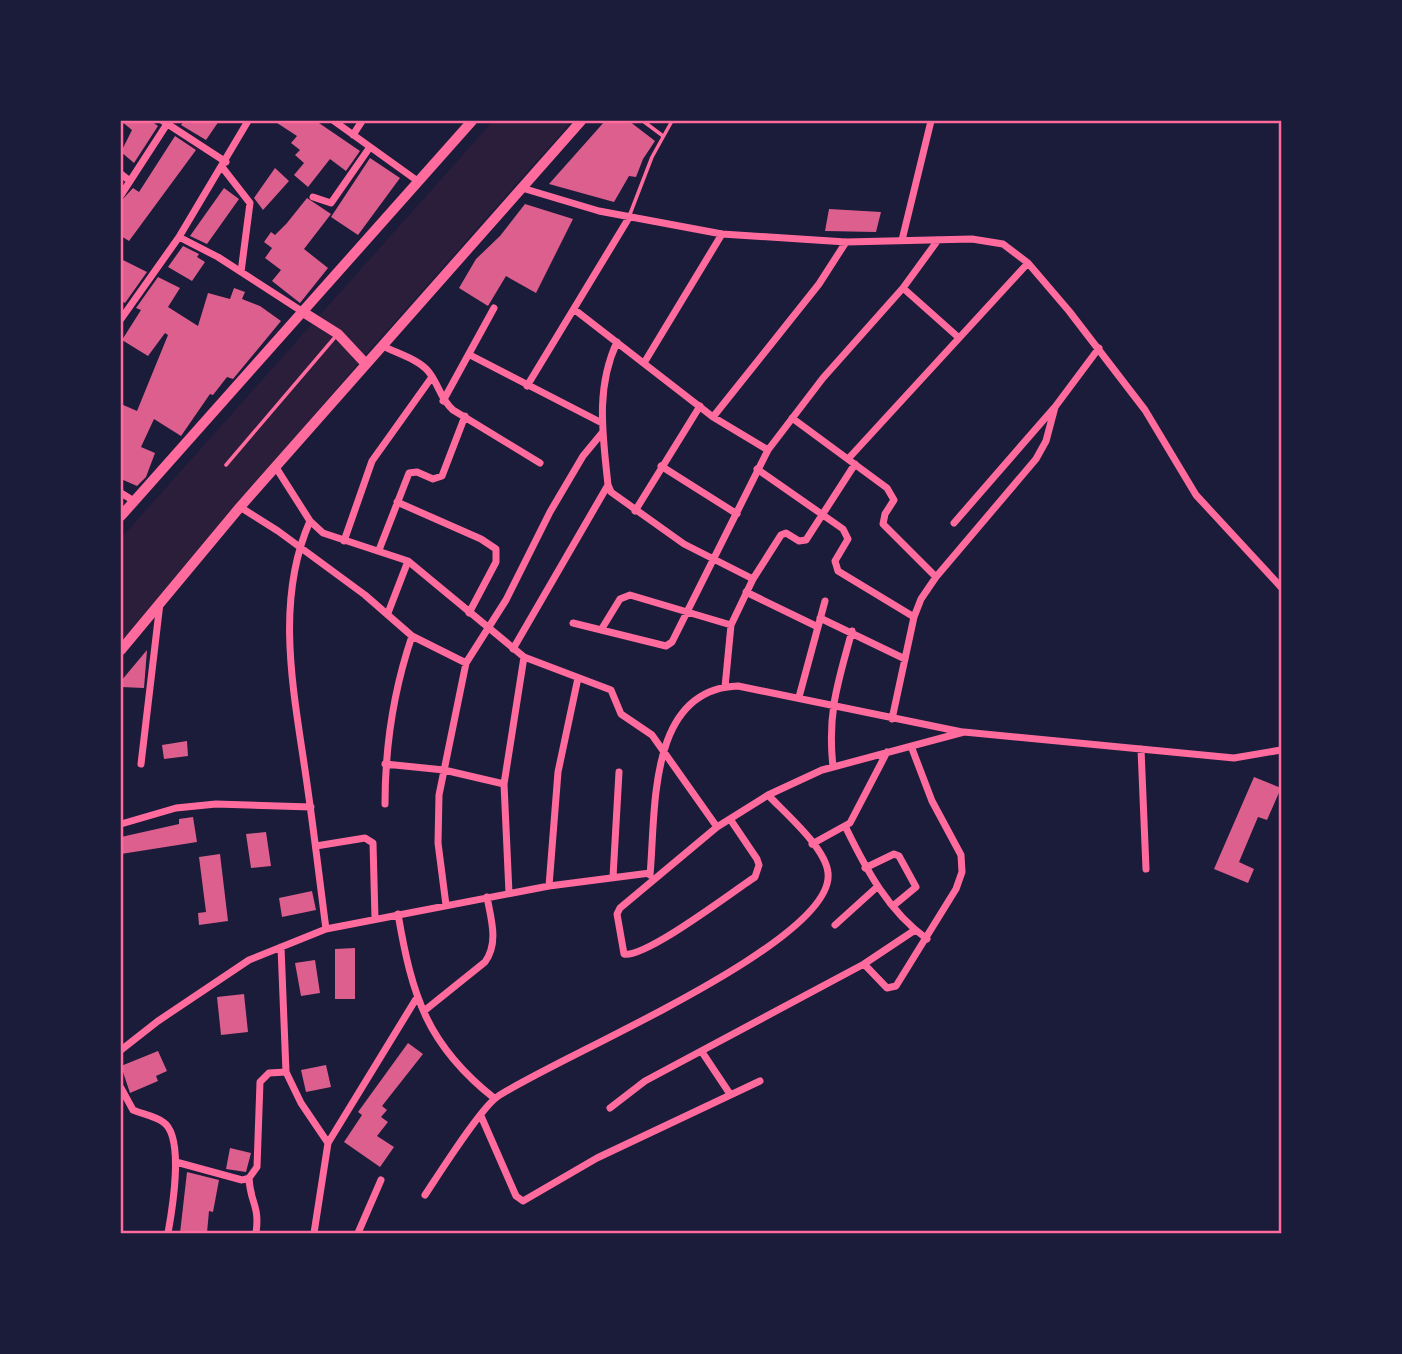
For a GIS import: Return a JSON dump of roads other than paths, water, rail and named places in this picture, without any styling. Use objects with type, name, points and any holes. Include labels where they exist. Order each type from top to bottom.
[{"type":"main road","points":[[121,516],[472,121]]},
{"type":"main road","points":[[121,650],[275,466],[581,121]]},
{"type":"main road","points":[[303,312],[338,334],[366,364]]},
{"type":"street","points":[[121,319],[179,237],[248,121]]},
{"type":"street","points":[[334,121],[419,182]]},
{"type":"street","points":[[354,135],[362,121]]},
{"type":"street","points":[[902,240],[930,121]]},
{"type":"street","points":[[121,195],[165,122],[224,165],[250,203],[241,272]]},
{"type":"street","points":[[313,197],[331,203],[370,147]]},
{"type":"street","points":[[121,174],[130,181]]},
{"type":"street","points":[[522,188],[599,211],[722,234],[846,242],[992,240],[1028,263],[1099,348],[1145,410],[1196,495],[1281,587]]},
{"type":"street","points":[[527,386],[630,216]]},
{"type":"street","points":[[644,363],[722,234]]},
{"type":"street","points":[[179,237],[241,272],[303,312]]},
{"type":"street","points":[[573,623],[666,646],[674,638],[768,450],[852,341],[902,288],[938,240]]},
{"type":"street","points":[[713,417],[819,284],[846,242]]},
{"type":"street","points":[[725,687],[732,625],[753,579],[781,535],[786,533],[800,541],[806,540],[851,462],[958,337],[1028,263]]},
{"type":"street","points":[[902,288],[958,337]]},
{"type":"street","points":[[443,401],[494,308]]},
{"type":"street","points":[[575,310],[713,417],[768,450]]},
{"type":"street","points":[[617,342],[604,375],[602,433],[608,485],[615,496],[635,511],[712,559],[753,579]]},
{"type":"street","points":[[383,346],[423,366],[432,377],[443,401],[540,463]]},
{"type":"street","points":[[954,523],[1055,407],[1099,348]]},
{"type":"street","points":[[470,355],[602,423]]},
{"type":"street","points":[[344,541],[372,461],[432,377]]},
{"type":"street","points":[[635,511],[700,406]]},
{"type":"street","points":[[892,719],[914,617],[936,577],[1036,459],[1046,441],[1055,407]]},
{"type":"street","points":[[379,550],[411,472],[433,479],[442,475],[465,416]]},
{"type":"street","points":[[792,418],[890,491],[893,503],[885,514],[883,524],[936,577]]},
{"type":"street","points":[[446,905],[438,843],[439,795],[466,663],[583,456],[602,433]]},
{"type":"street","points":[[275,466],[310,522],[323,533],[408,561],[524,657],[611,690],[621,714],[643,728],[662,748],[717,827]]},
{"type":"street","points":[[661,466],[737,514]]},
{"type":"street","points":[[757,469],[822,513],[848,536],[835,561],[838,571],[914,617]]},
{"type":"street","points":[[513,649],[608,485]]},
{"type":"street","points":[[121,493],[134,501]]},
{"type":"street","points":[[397,502],[481,539],[496,550],[496,562],[469,613]]},
{"type":"street","points":[[240,507],[387,613],[412,636],[466,663]]},
{"type":"street","points":[[310,522],[299,547],[290,605],[290,640],[295,706],[326,929]]},
{"type":"street","points":[[387,613],[408,561]]},
{"type":"street","points":[[746,592],[818,627]]},
{"type":"street","points":[[601,631],[624,596],[635,596],[732,625]]},
{"type":"street","points":[[799,697],[825,601]]},
{"type":"street","points":[[141,764],[160,602]]},
{"type":"street","points":[[820,618],[852,631],[905,659]]},
{"type":"street","points":[[833,767],[831,707],[852,631]]},
{"type":"street","points":[[385,804],[385,764],[391,706],[412,636]]},
{"type":"street","points":[[509,893],[504,784],[524,657]]},
{"type":"street","points":[[549,886],[558,772],[578,678]]},
{"type":"street","points":[[649,883],[662,748],[677,718],[696,702],[725,687],[799,697],[831,707],[964,733],[1234,758],[1281,750]]},
{"type":"street","points":[[730,819],[757,859],[759,866],[755,877],[655,943],[633,955],[624,954],[618,911],[717,827],[768,795],[833,767],[964,733]]},
{"type":"street","points":[[864,964],[887,988],[894,988],[927,939],[960,881],[962,864],[911,746]]},
{"type":"street","points":[[1141,749],[1146,869]]},
{"type":"street","points":[[812,844],[846,828],[856,816],[887,752]]},
{"type":"street","points":[[385,764],[444,770],[504,784]]},
{"type":"street","points":[[613,877],[619,772]]},
{"type":"street","points":[[425,1195],[494,1098],[744,966],[793,928],[820,899],[828,881],[824,858],[768,795]]},
{"type":"street","points":[[121,824],[176,808],[216,804],[311,807]]},
{"type":"street","points":[[846,828],[865,869],[877,887],[915,930],[927,939]]},
{"type":"street","points":[[316,846],[365,838],[373,843],[375,919]]},
{"type":"street","points":[[865,869],[894,854],[899,856],[916,887],[893,906]]},
{"type":"street","points":[[121,1050],[158,1021],[249,960],[326,929],[549,886],[650,873]]},
{"type":"street","points":[[835,925],[877,887]]},
{"type":"street","points":[[424,1011],[485,962],[492,953],[494,939],[487,897]]},
{"type":"street","points":[[398,914],[416,999],[452,1061],[494,1098]]},
{"type":"street","points":[[610,1108],[645,1081],[864,964],[915,930]]},
{"type":"street","points":[[281,947],[286,1072],[301,1103],[328,1143]]},
{"type":"street","points":[[314,1233],[328,1143],[416,999]]},
{"type":"street","points":[[702,1052],[730,1094]]},
{"type":"street","points":[[176,1162],[242,1180],[249,1178],[257,1167],[260,1082],[269,1073],[286,1072]]},
{"type":"street","points":[[481,1116],[516,1196],[523,1201],[571,1172],[760,1081]]},
{"type":"street","points":[[121,1088],[133,1110],[164,1122],[169,1129],[176,1162],[168,1233]]},
{"type":"street","points":[[249,1178],[250,1192],[259,1213],[256,1233]]},
{"type":"street","points":[[358,1233],[380,1180]]},
{"type":"lane","points":[[643,121],[663,136]]},
{"type":"lane","points":[[630,216],[652,157],[672,121]]},
{"type":"lane","points":[[226,465],[338,334]]}]
